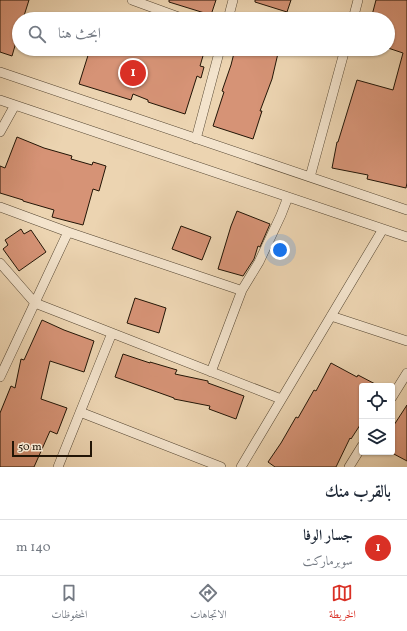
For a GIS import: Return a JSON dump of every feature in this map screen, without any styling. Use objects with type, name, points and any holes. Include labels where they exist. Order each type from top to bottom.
[{"type":"street","points":[[132,0],[165,12]]},
{"type":"street","points":[[230,12],[233,0]]},
{"type":"street","points":[[355,12],[358,0]]},
{"type":"street","points":[[196,139],[218,56]]},
{"type":"street","points":[[310,177],[343,56]]},
{"type":"street","points":[[0,72],[407,210]]},
{"type":"street","points":[[0,100],[407,237]]},
{"type":"street","points":[[0,132],[15,104]]},
{"type":"street","points":[[211,372],[242,290],[259,262],[288,197]]},
{"type":"street","points":[[0,207],[68,232],[237,289]]},
{"type":"street","points":[[240,467],[383,229]]},
{"type":"street","points":[[0,377],[68,232]]},
{"type":"street","points":[[0,263],[35,303],[281,399]]},
{"type":"street","points":[[331,316],[407,341]]},
{"type":"street","points":[[58,467],[112,333]]},
{"type":"street","points":[[395,392],[407,373]]},
{"type":"street","points":[[80,412],[222,467]]},
{"type":"street","points":[[349,467],[359,451]]},
{"type":"building","points":[[0,0],[29,0],[25,12],[12,12],[12,56],[0,52]]},
{"type":"building","points":[[169,0],[216,0],[212,12],[201,12],[169,2]]},
{"type":"building","points":[[255,0],[291,0],[287,12],[255,2]]},
{"type":"building","points":[[376,0],[407,0],[406,188],[367,179],[368,175],[332,168],[337,142],[357,80],[393,90],[403,53],[395,50],[395,12],[373,12]]},
{"type":"building","points":[[88,56],[203,56],[200,66],[204,67],[201,78],[197,76],[185,114],[148,102],[148,100],[133,94],[131,100],[79,84]]},
{"type":"building","points":[[233,56],[277,56],[272,79],[260,111],[262,111],[253,139],[213,126],[224,92],[222,91]]},
{"type":"building","points":[[17,137],[44,148],[72,156],[71,159],[92,165],[93,162],[106,166],[99,191],[93,189],[83,225],[52,217],[54,210],[0,193],[0,166],[5,168]]},
{"type":"building","points":[[237,211],[270,224],[260,247],[258,246],[254,259],[243,276],[218,269]]},
{"type":"building","points":[[181,226],[211,237],[202,260],[172,249]]},
{"type":"building","points":[[21,229],[24,234],[31,230],[46,252],[19,271],[3,249],[8,245],[5,240]]},
{"type":"building","points":[[135,298],[166,308],[159,333],[127,323]]},
{"type":"building","points":[[42,320],[94,341],[84,372],[50,361],[41,399],[67,408],[57,434],[50,431],[34,467],[0,467],[0,413],[11,386],[15,388],[21,359],[24,360]]},
{"type":"building","points":[[123,354],[177,370],[175,374],[208,381],[208,383],[244,396],[236,419],[209,409],[210,406],[174,399],[115,377]]},
{"type":"building","points":[[331,363],[357,377],[358,375],[373,383],[359,383],[359,427],[351,439],[350,438],[336,467],[275,467],[268,462],[296,417],[298,418],[314,390],[316,391]]},
{"type":"building","points":[[407,405],[407,461],[395,455],[395,423]]},
{"type":"place","name":"جسار الوفا","points":[[133,73]]}]
